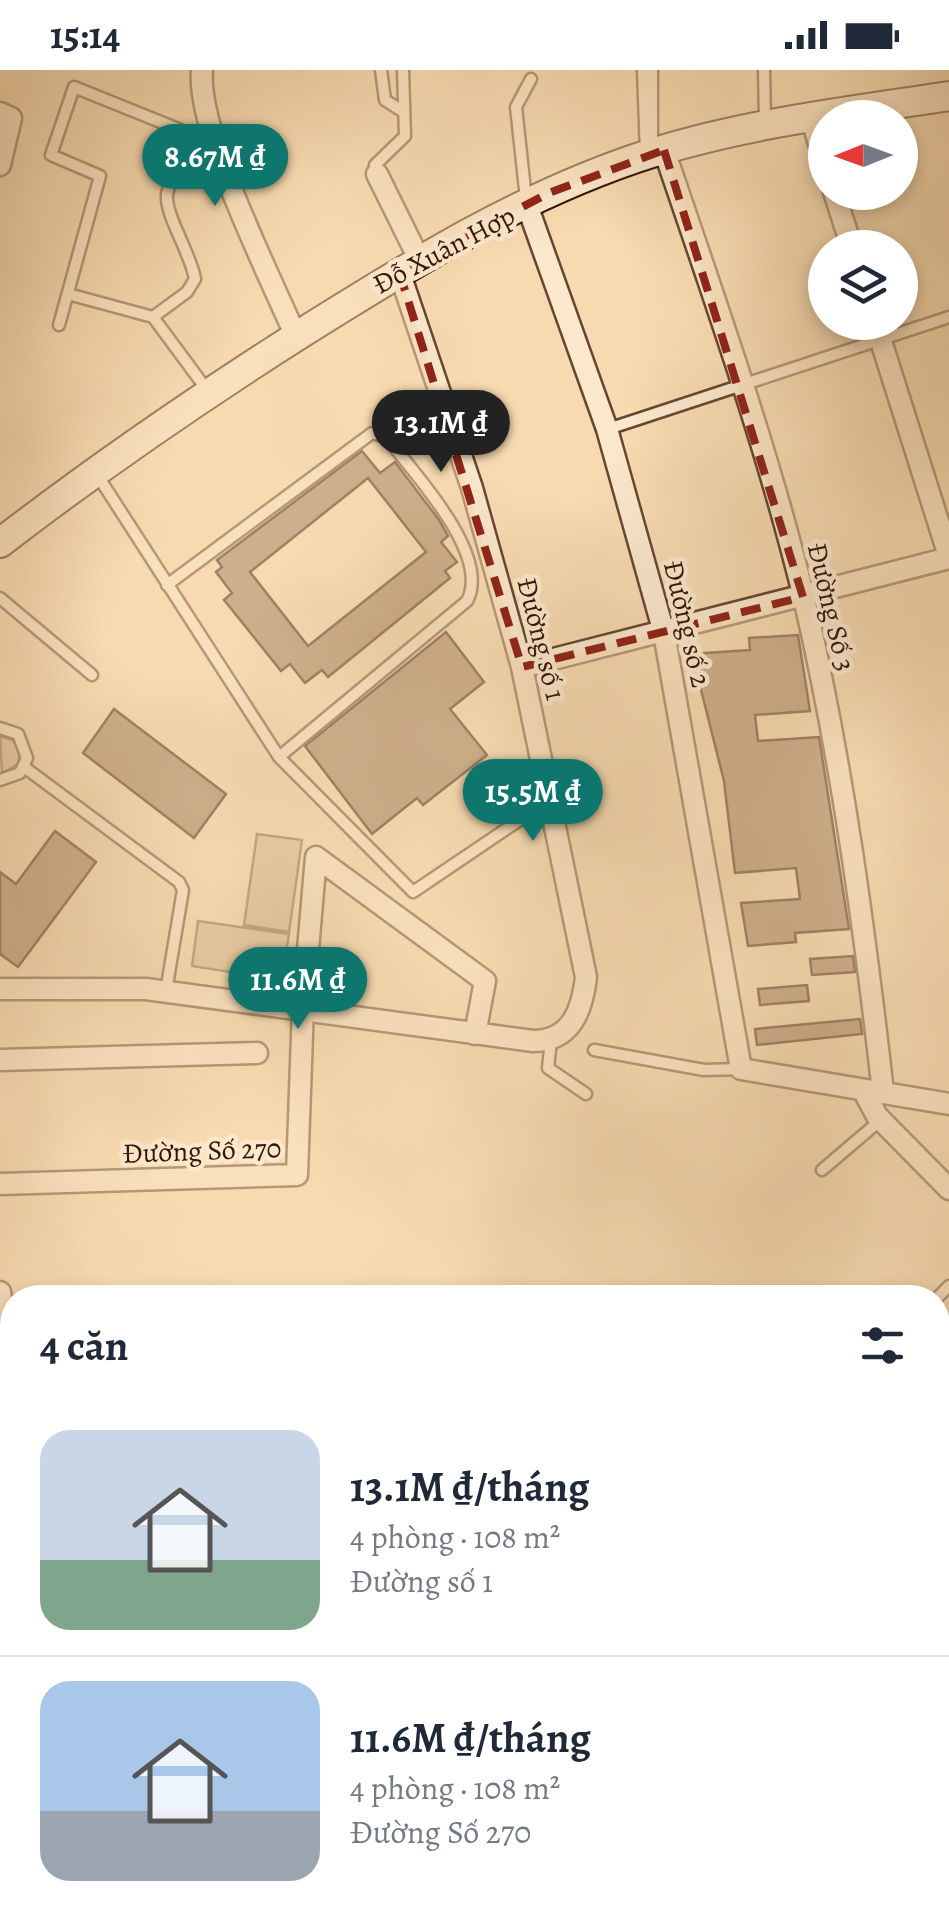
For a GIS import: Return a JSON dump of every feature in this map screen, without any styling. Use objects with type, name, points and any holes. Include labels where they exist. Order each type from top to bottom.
[{"type":"main road","name":"Đỗ Xuân Hợp","points":[[918,101],[949,96]]},
{"type":"main road","name":"Đỗ Xuân Hợp","points":[[0,544],[207,391],[409,265],[528,205],[654,153],[808,117]]},
{"type":"street","points":[[202,70],[200,89],[216,147],[296,337]]},
{"type":"street","points":[[0,113],[10,118],[0,164]]},
{"type":"street","name":"Đường Số 3","points":[[654,153],[744,388],[804,597],[857,862],[876,1116]]},
{"type":"street","name":"Đường số 1","points":[[377,174],[409,265],[522,666],[586,977],[583,1005],[569,1027],[551,1041]]},
{"type":"street","name":"Đường số 2","points":[[528,205],[606,429],[664,633],[741,1069]]},
{"type":"street","points":[[522,666],[664,633],[949,557],[881,340]]},
{"type":"street","points":[[303,1007],[316,858],[485,980],[476,1034]]},
{"type":"street","points":[[0,989],[166,992],[551,1041]]},
{"type":"street","name":"Đường Số 270","points":[[0,1184],[298,1174],[303,1007]]},
{"type":"street","points":[[0,1060],[257,1053]]},
{"type":"street","points":[[741,1069],[949,1104]]},
{"type":"street","points":[[876,1116],[949,1189]]},
{"type":"lane","points":[[381,70],[384,100],[402,111]]},
{"type":"lane","points":[[377,174],[375,165],[404,139],[403,70]]},
{"type":"lane","points":[[643,70],[654,153]]},
{"type":"lane","points":[[652,70],[654,153]]},
{"type":"lane","points":[[764,70],[765,127]]},
{"type":"lane","points":[[528,205],[516,107],[532,80]]},
{"type":"lane","points":[[58,325],[100,176],[51,156],[74,88],[216,147]]},
{"type":"lane","points":[[153,316],[187,292],[195,278],[191,256],[168,208],[167,194],[192,135]]},
{"type":"lane","points":[[181,163],[216,147]]},
{"type":"lane","points":[[68,294],[153,316],[207,391]]},
{"type":"lane","points":[[918,324],[949,317]]},
{"type":"lane","points":[[606,429],[744,388],[859,340]]},
{"type":"lane","points":[[167,585],[372,433],[386,437],[453,525],[470,574],[467,601],[280,757]]},
{"type":"lane","points":[[95,472],[280,757],[413,892],[524,817]]},
{"type":"lane","points":[[0,598],[92,675]]},
{"type":"lane","points":[[0,728],[10,730],[24,741],[24,767],[14,778],[0,780]]},
{"type":"lane","points":[[24,767],[179,882],[183,890],[166,992]]},
{"type":"lane","points":[[551,1041],[548,1068],[586,1094]]},
{"type":"lane","points":[[594,1050],[704,1070],[741,1069]]},
{"type":"lane","points":[[822,1170],[868,1131],[876,1116]]},
{"type":"highlighted area","points":[[664,150],[803,597],[522,667],[399,271],[549,193]]},
{"type":"shaded area","points":[[0,736],[15,741],[20,752],[18,764],[2,773]]},
{"type":"shaded area","points":[[257,834],[302,840],[289,932],[244,925]]},
{"type":"shaded area","points":[[198,921],[289,934],[282,980],[192,966]]},
{"type":"building","points":[[362,451],[380,473],[395,462],[439,520],[448,536],[441,542],[457,562],[445,571],[450,578],[328,677],[322,670],[305,683],[290,664],[281,671],[224,600],[232,593],[216,572],[222,567],[217,560]],"holes":[[[368,478],[426,552],[308,646],[250,572]]]},
{"type":"building","points":[[446,632],[484,682],[450,709],[487,755],[423,805],[417,798],[372,834],[305,746]]},
{"type":"building","points":[[798,635],[810,711],[755,715],[758,741],[819,737],[849,929],[795,933],[796,942],[748,946],[741,903],[800,899],[796,868],[735,873],[724,781],[692,654],[750,650],[749,638]]},
{"type":"building","points":[[114,709],[226,794],[194,838],[83,753]]},
{"type":"building","points":[[55,831],[96,862],[18,967],[0,954],[0,872],[16,884]]},
{"type":"building","points":[[853,956],[855,972],[812,975],[810,959]]},
{"type":"building","points":[[807,985],[809,1001],[760,1005],[758,989]]},
{"type":"building","points":[[860,1019],[862,1034],[757,1045],[755,1029]]}]
